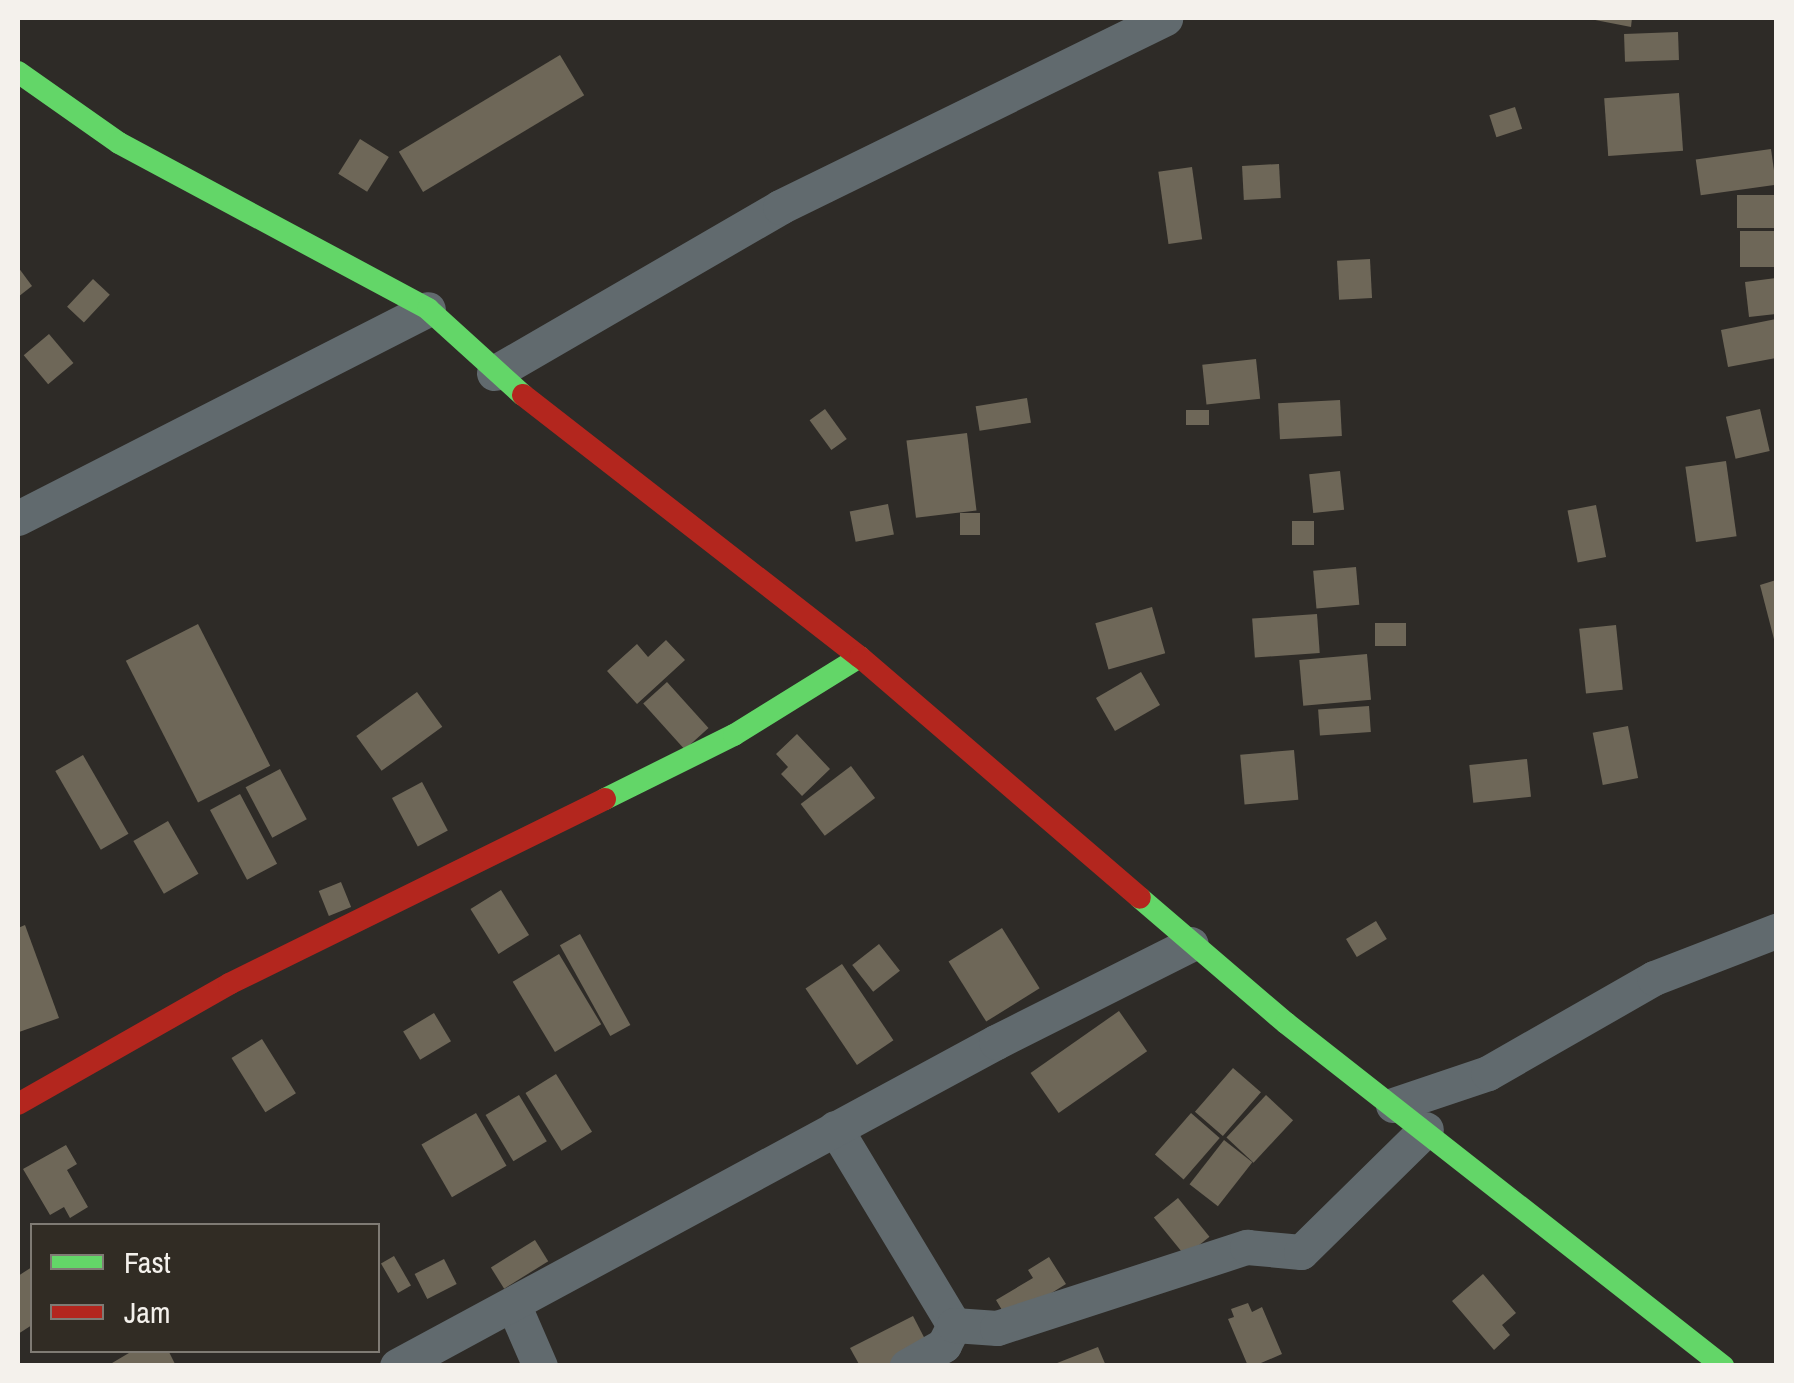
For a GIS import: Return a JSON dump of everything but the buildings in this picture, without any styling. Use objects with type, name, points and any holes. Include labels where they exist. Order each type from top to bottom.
[{"type":"street","points":[[494,374],[780,208],[1165,18]]},
{"type":"street","points":[[18,72],[119,143],[428,308],[494,374],[860,657],[1191,944],[1723,1366]]},
{"type":"street","points":[[18,518],[428,308]]},
{"type":"street","points":[[18,1104],[229,984],[734,735],[860,657]]},
{"type":"street","points":[[1393,1104],[1488,1074],[1654,978],[1776,931]]},
{"type":"street","points":[[398,1366],[835,1128],[1191,944]]},
{"type":"street","points":[[835,1128],[954,1325]]},
{"type":"street","points":[[954,1325],[997,1328],[1247,1247],[1301,1252],[1426,1128]]},
{"type":"street","points":[[513,1304],[540,1366]]},
{"type":"street","points":[[907,1366],[944,1345],[954,1325]]},
{"type":"traffic: fast","points":[[18,72],[119,143],[428,309],[523,395]]},
{"type":"traffic: fast","points":[[605,799],[734,735],[860,657]]},
{"type":"traffic: fast","points":[[1140,898],[1286,1023],[1723,1366]]},
{"type":"traffic: jam","points":[[523,395],[860,657],[1140,898]]},
{"type":"traffic: jam","points":[[18,1104],[229,984],[605,799]]}]
